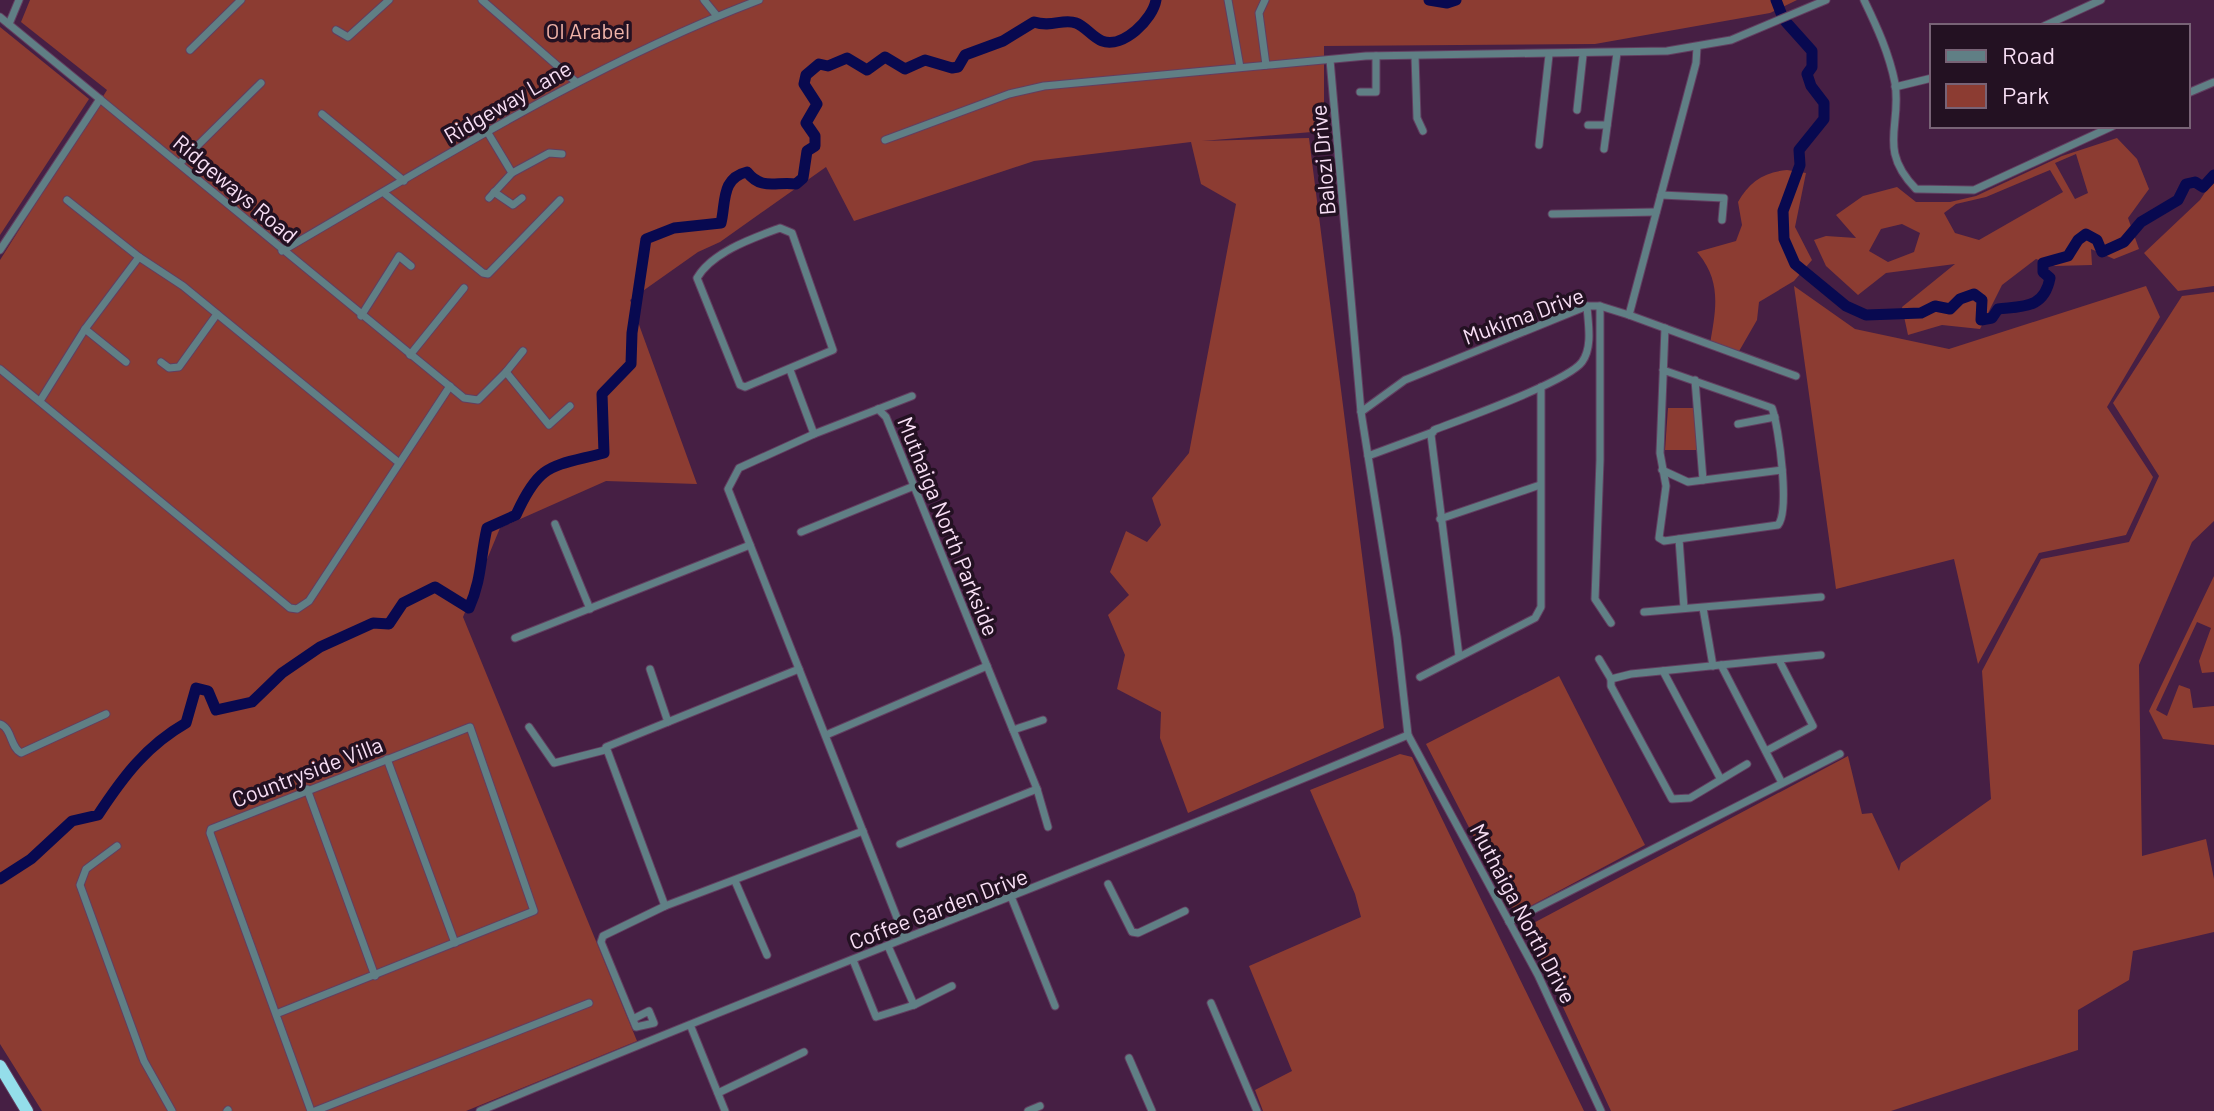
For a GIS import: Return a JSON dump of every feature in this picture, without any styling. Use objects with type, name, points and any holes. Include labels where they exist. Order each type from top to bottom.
[{"type":"highway","points":[[0,1066],[27,1111]]},
{"type":"street","points":[[9,24],[19,0]]},
{"type":"street","points":[[190,50],[241,0]]},
{"type":"street","points":[[336,30],[345,37],[350,35],[389,0]]},
{"type":"street","points":[[482,0],[576,82]]},
{"type":"street","points":[[704,0],[717,16]]},
{"type":"street","name":"Ridgeway Lane","points":[[282,251],[576,82],[739,4],[759,0]]},
{"type":"street","points":[[1228,0],[1240,67]]},
{"type":"street","points":[[1265,0],[1259,13],[1266,65]]},
{"type":"street","points":[[885,140],[1029,89],[1376,56],[1583,55],[1697,47],[1731,40],[1826,0]]},
{"type":"street","points":[[1864,0],[1881,35],[1895,87],[1893,149],[1906,177],[1921,191],[1974,190],[2109,128]]},
{"type":"street","points":[[2048,24],[2101,0]]},
{"type":"street","name":"Ridgeways Road","points":[[0,17],[450,386]]},
{"type":"street","points":[[1629,315],[1696,63],[1697,47]]},
{"type":"street","points":[[1604,149],[1617,53]]},
{"type":"street","points":[[1539,145],[1549,55]]},
{"type":"street","points":[[1577,110],[1583,55]]},
{"type":"street","points":[[1360,92],[1376,92],[1376,56]]},
{"type":"street","points":[[1415,56],[1417,118],[1423,131]]},
{"type":"street","name":"Balozi Drive","points":[[1330,60],[1361,412],[1408,735]]},
{"type":"street","points":[[1895,87],[1930,78]]},
{"type":"street","points":[[2190,92],[2214,82]]},
{"type":"street","points":[[180,163],[261,83]]},
{"type":"street","points":[[0,250],[100,99]]},
{"type":"street","points":[[322,114],[404,181]]},
{"type":"street","points":[[1588,125],[1607,125]]},
{"type":"street","points":[[488,133],[512,173]]},
{"type":"street","points":[[522,198],[513,205],[491,195],[512,173],[549,153],[562,154]]},
{"type":"street","points":[[384,193],[488,274],[560,200]]},
{"type":"street","points":[[1661,195],[1724,198],[1722,220]]},
{"type":"street","points":[[67,200],[217,314],[398,462]]},
{"type":"street","points":[[1552,214],[1656,212]]},
{"type":"street","points":[[780,228],[792,233],[833,344],[833,350],[827,355],[790,370],[751,386],[740,385],[697,278],[721,256],[755,237],[780,228]]},
{"type":"street","points":[[361,316],[399,256],[411,266]]},
{"type":"street","points":[[40,401],[85,329],[139,257]]},
{"type":"street","points":[[410,355],[464,288]]},
{"type":"street","points":[[1368,456],[1541,387],[1582,362],[1589,340],[1587,306]]},
{"type":"street","name":"Mukima Drive","points":[[1361,412],[1405,380],[1587,306],[1600,306],[1629,315],[1796,376]]},
{"type":"street","points":[[1600,306],[1600,460],[1595,599],[1611,623]]},
{"type":"street","points":[[161,362],[169,368],[179,367],[217,314]]},
{"type":"street","points":[[1663,370],[1766,405],[1775,417],[1782,470],[1783,516],[1778,525],[1664,541],[1658,536],[1665,502],[1662,470],[1663,370],[1665,328]]},
{"type":"street","points":[[85,329],[126,362]]},
{"type":"street","points":[[0,369],[114,466],[293,609],[301,608],[309,601],[450,386],[464,398],[478,400],[523,351]]},
{"type":"street","points":[[790,370],[814,434]]},
{"type":"street","points":[[506,372],[549,425],[570,406]]},
{"type":"street","points":[[1695,380],[1703,480]]},
{"type":"street","points":[[1420,677],[1535,618],[1541,607],[1541,387]]},
{"type":"street","points":[[878,409],[912,396]]},
{"type":"street","name":"Muthaiga North Parkside","points":[[905,938],[729,498],[730,479],[739,468],[878,409],[886,417],[1037,789],[1048,827]]},
{"type":"street","points":[[1738,424],[1775,417]]},
{"type":"street","points":[[1433,432],[1431,439],[1440,519],[1459,656]]},
{"type":"street","points":[[1662,470],[1681,481],[1782,470]]},
{"type":"street","points":[[1440,519],[1540,485]]},
{"type":"street","points":[[801,532],[914,486]]},
{"type":"street","points":[[555,524],[590,609]]},
{"type":"street","points":[[1679,539],[1684,608]]},
{"type":"street","points":[[515,638],[750,545]]},
{"type":"street","points":[[1644,612],[1821,597]]},
{"type":"street","points":[[1703,608],[1717,666],[1782,783]]},
{"type":"street","points":[[1611,679],[1821,655]]},
{"type":"street","points":[[1599,659],[1672,799],[1690,798],[1747,764]]},
{"type":"street","points":[[1766,751],[1813,726],[1779,660]]},
{"type":"street","points":[[826,735],[987,666]]},
{"type":"street","points":[[650,669],[668,722]]},
{"type":"street","points":[[529,727],[554,763],[606,749],[799,669]]},
{"type":"street","points":[[1663,671],[1720,778]]},
{"type":"street","points":[[0,724],[4,725],[16,750],[21,753],[106,714]]},
{"type":"street","points":[[1013,730],[1043,720]]},
{"type":"street","name":"Countryside Villa","points":[[455,943],[535,909],[470,727],[215,825],[210,831],[313,1111],[589,1003]]},
{"type":"street","name":"Coffee Garden Drive","points":[[480,1111],[905,938],[1012,899],[1408,735]]},
{"type":"street","name":"Muthaiga North Drive","points":[[1408,735],[1509,922],[1601,1111]]},
{"type":"street","points":[[606,749],[665,906]]},
{"type":"street","points":[[1509,922],[1840,754]]},
{"type":"street","points":[[276,1014],[455,943],[387,759]]},
{"type":"street","points":[[307,789],[375,976]]},
{"type":"street","points":[[900,844],[1037,789]]},
{"type":"street","points":[[633,1019],[601,942],[603,936],[665,906],[863,831]]},
{"type":"street","points":[[117,846],[86,869],[80,885],[144,1061],[172,1111]]},
{"type":"street","points":[[735,881],[767,955]]},
{"type":"street","points":[[1108,884],[1132,932],[1143,931],[1185,911]]},
{"type":"street","points":[[1012,899],[1055,1006]]},
{"type":"street","points":[[888,946],[914,1005]]},
{"type":"street","points":[[853,960],[876,1017],[914,1005],[952,986]]},
{"type":"street","points":[[1211,1003],[1257,1111]]},
{"type":"street","points":[[691,1027],[725,1111]]},
{"type":"street","points":[[718,1093],[804,1052]]},
{"type":"street","points":[[1129,1058],[1152,1111]]},
{"type":"street","points":[[1028,1111],[1040,1106]]},
{"type":"green space","name":"Ol Arabel","points":[[30,0],[1797,0],[1770,13],[1595,44],[1324,46],[1324,131],[1202,141],[1309,138],[1384,728],[1188,813],[1160,738],[1161,712],[1117,689],[1125,655],[1108,615],[1129,595],[1110,572],[1126,531],[1147,542],[1161,525],[1152,498],[1189,453],[1236,204],[1201,184],[1191,142],[1034,161],[854,221],[826,167],[720,242],[698,252],[630,300],[697,484],[606,481],[500,528],[463,617],[637,1041],[466,1111],[42,1111],[0,1044],[0,260],[107,90],[21,22]]},
{"type":"green space","points":[[0,27],[89,99],[0,235]]},
{"type":"green space","points":[[2117,138],[2137,159],[2149,189],[2128,218],[2139,249],[2114,259],[2091,249],[2092,265],[2055,266],[2036,259],[2002,285],[1980,329],[1942,325],[1908,335],[1902,307],[1955,264],[1886,273],[1858,295],[1826,266],[1814,240],[1826,236],[1856,238],[1836,215],[1863,196],[1897,187],[1916,202],[1950,202],[1976,196],[2062,156]],"holes":[[[2076,154],[2088,193],[2075,199],[2055,163]],[[2050,170],[2063,192],[1979,240],[1955,233],[1944,213],[1956,204],[1986,197]],[[1902,224],[1920,233],[1914,252],[1888,262],[1869,251],[1881,229]]]},
{"type":"green space","points":[[1787,170],[1806,173],[1795,227],[1812,260],[1794,281],[1759,302],[1757,320],[1738,353],[1710,344],[1715,307],[1714,285],[1697,252],[1736,241],[1742,225],[1738,202],[1742,195],[1764,176]]},
{"type":"green space","points":[[2214,179],[2214,286],[2178,291],[2144,253],[2200,200]]},
{"type":"green space","points":[[1794,286],[1855,329],[1949,349],[2146,286],[2160,317],[2107,407],[2153,477],[2126,535],[2039,553],[1978,664],[1954,559],[1836,589]]},
{"type":"green space","points":[[2214,292],[2214,521],[2192,542],[2139,665],[2142,856],[2206,839],[2214,879],[2214,932],[2133,951],[2129,980],[2078,1010],[2078,1050],[1891,1111],[1611,1111],[1526,927],[1848,756],[1862,814],[1872,813],[1899,871],[1901,863],[1991,799],[1982,671],[2041,559],[2129,542],[2159,476],[2113,403],[2182,296]]},
{"type":"green space","points":[[1668,408],[1697,408],[1700,450],[1665,450]]},
{"type":"green space","points":[[2214,576],[2214,672],[2202,673],[2199,661],[2211,628],[2197,622],[2156,710],[2167,716],[2179,685],[2190,689],[2193,708],[2214,706],[2214,745],[2163,739],[2149,711]]},
{"type":"green space","points":[[1559,676],[1645,845],[1523,910],[1510,907],[1426,744]]},
{"type":"green space","points":[[1400,754],[1412,757],[1584,1111],[1263,1111],[1255,1090],[1292,1071],[1249,966],[1361,917],[1355,894],[1310,790]]},
{"type":"waterway","points":[[0,879],[31,859],[72,821],[98,815],[136,763],[186,723],[196,688],[208,691],[216,710],[252,702],[282,673],[320,647],[373,623],[389,624],[403,603],[435,587],[469,608],[479,578],[487,528],[516,515],[532,485],[549,469],[604,453],[602,394],[631,364],[632,333],[646,239],[674,228],[721,223],[726,192],[739,175],[747,172],[758,181],[770,184],[796,184],[803,178],[807,151],[815,146],[815,136],[806,123],[817,104],[804,84],[806,75],[819,64],[828,66],[847,58],[867,70],[885,57],[905,69],[925,60],[958,67],[965,55],[1003,41],[1034,22],[1076,23],[1102,41],[1119,41],[1136,31],[1149,16],[1156,0]]},
{"type":"waterway","points":[[1429,0],[1447,3],[1456,0]]},
{"type":"waterway","points":[[1776,0],[1781,13]]},
{"type":"waterway","points":[[1786,22],[1812,51],[1812,67],[1807,74],[1811,86],[1824,103],[1824,119],[1799,150],[1800,165],[1783,211],[1784,239],[1795,264],[1846,306],[1866,315],[1921,313],[1935,306],[1950,309],[1960,299],[1974,294],[1982,300],[1981,320],[1992,318],[1998,309],[2031,304],[2043,296],[2050,278],[2043,272],[2043,263],[2068,256],[2086,234],[2097,240],[2102,252],[2124,242],[2141,222],[2178,200],[2186,184],[2195,182],[2203,187],[2214,175]]}]
